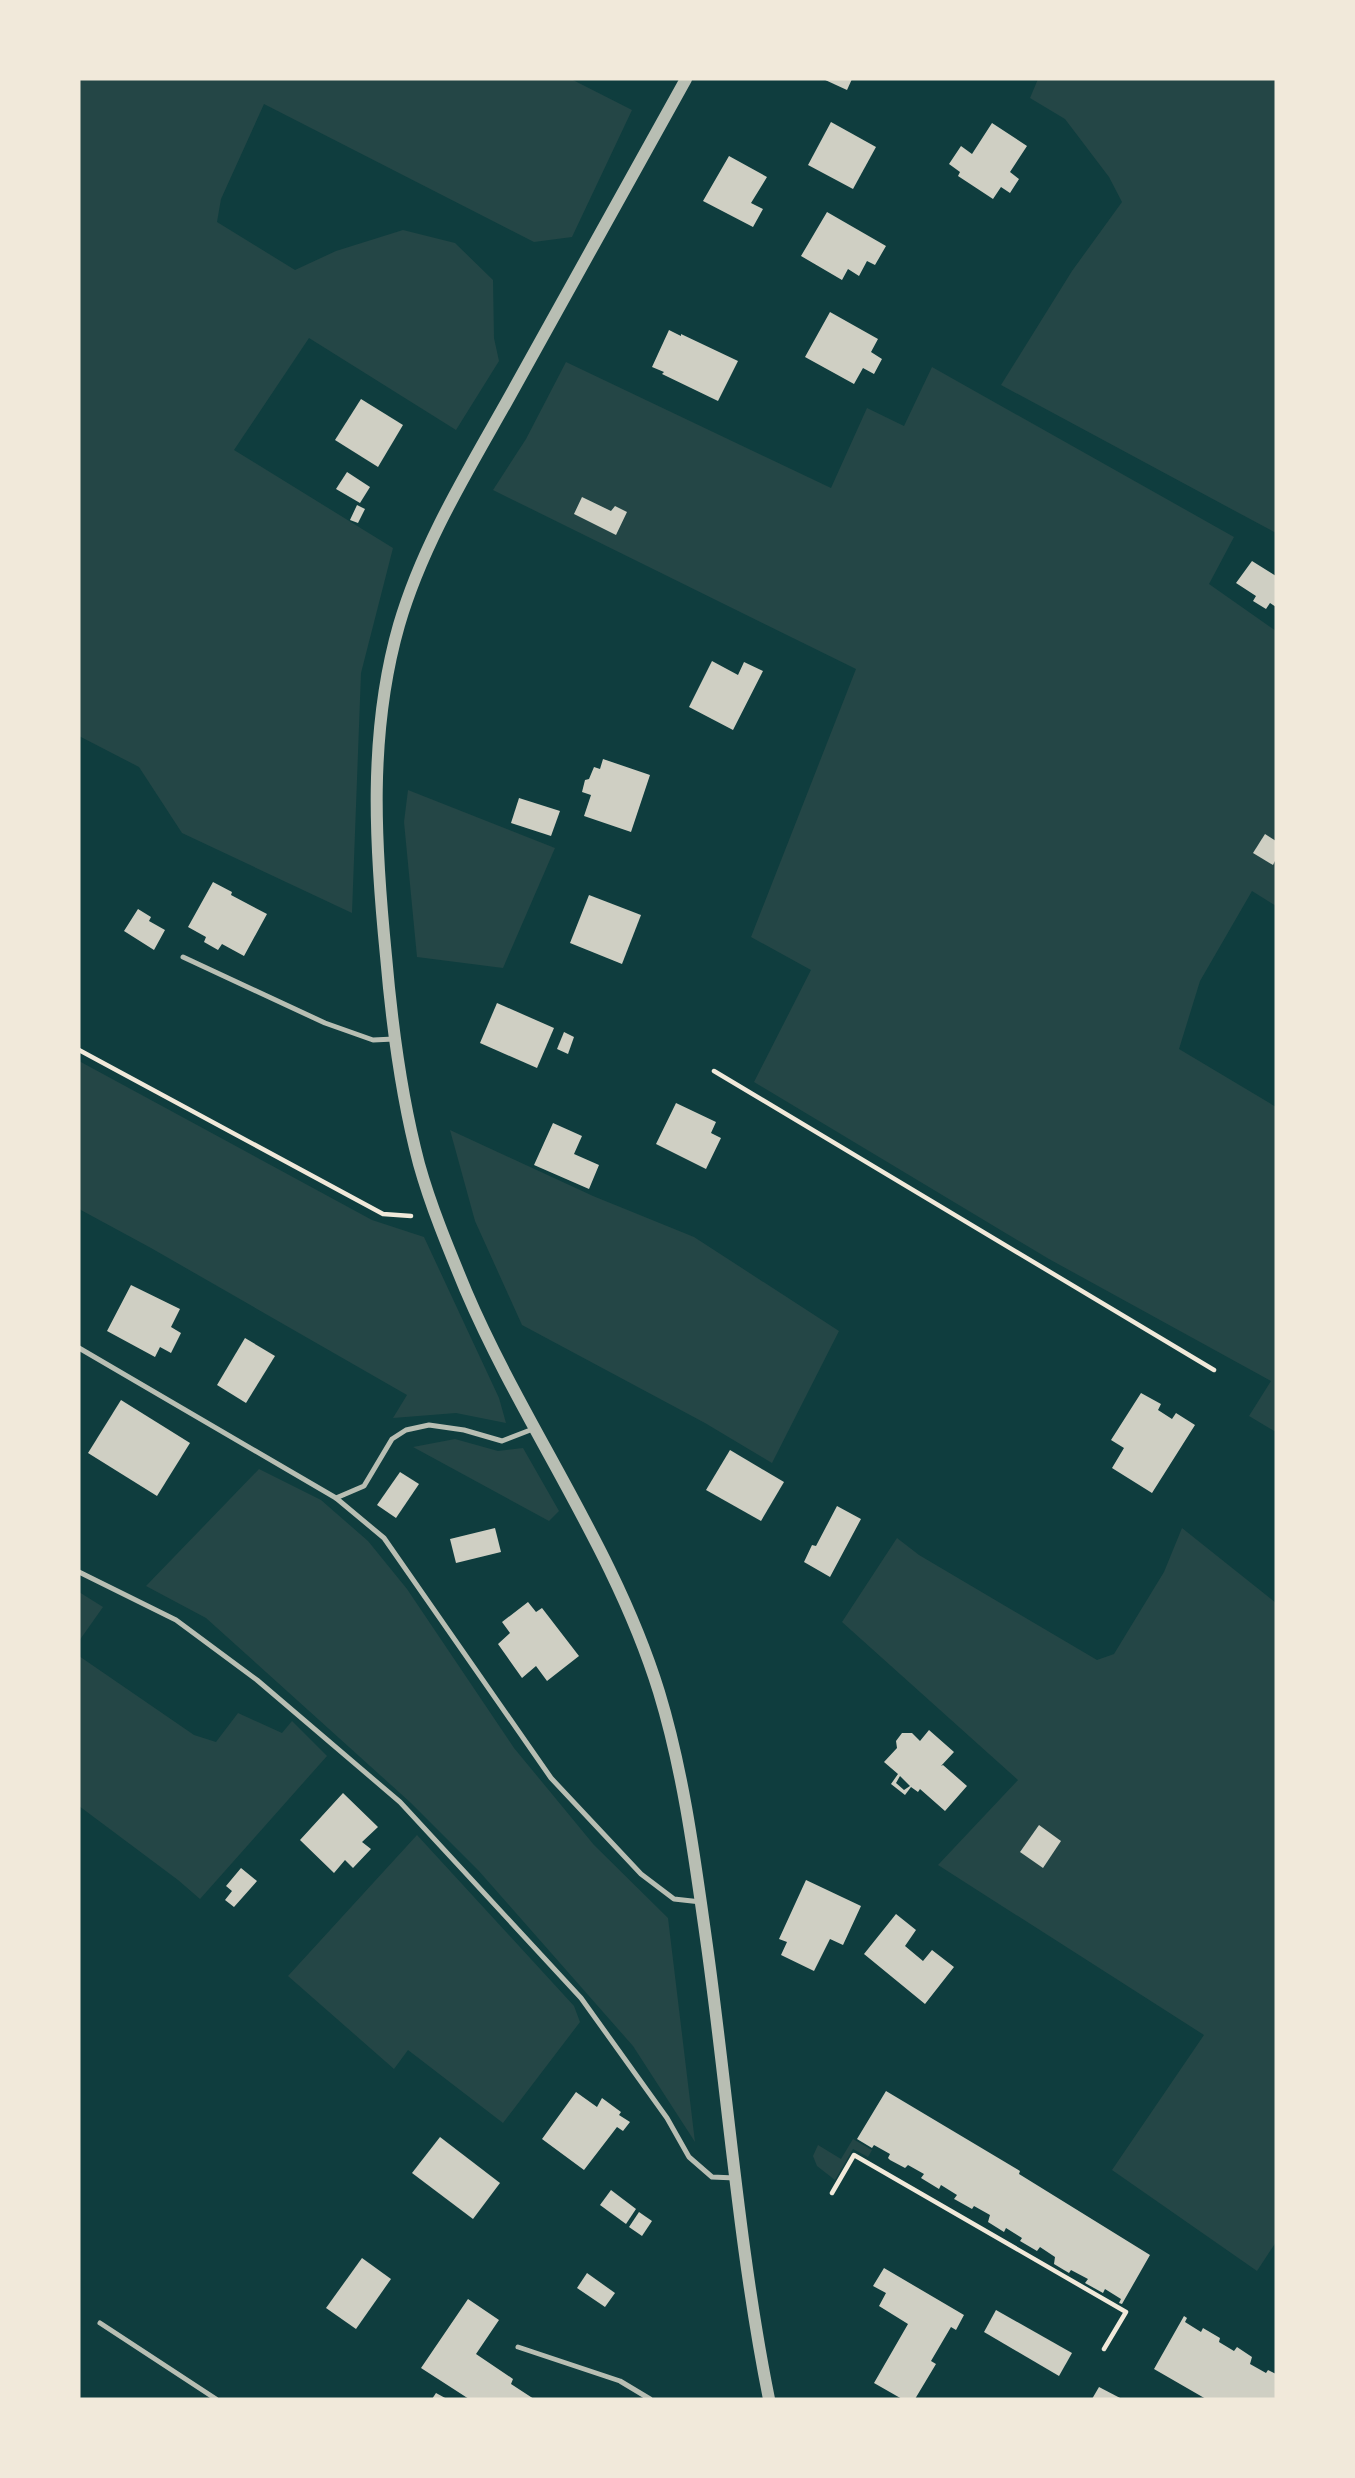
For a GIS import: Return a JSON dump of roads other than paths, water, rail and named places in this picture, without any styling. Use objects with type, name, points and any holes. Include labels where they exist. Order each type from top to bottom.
[{"type":"street","points":[[686,79],[460,486],[423,560],[400,622],[383,692],[378,739],[376,818],[379,895],[396,1039],[405,1101],[420,1167],[468,1295],[611,1571],[636,1629],[658,1691],[680,1776],[701,1902],[735,2178],[769,2399]]},
{"type":"lane","points":[[183,957],[325,1024],[373,1040],[396,1039]]},
{"type":"lane","points":[[79,1348],[336,1498],[384,1538],[551,1778],[640,1874],[674,1899],[701,1902]]},
{"type":"lane","points":[[336,1498],[364,1486],[392,1439],[405,1430],[429,1425],[464,1430],[502,1441],[536,1428]]},
{"type":"lane","points":[[79,1572],[176,1620],[257,1680],[400,1802],[581,1998],[667,2118],[689,2157],[712,2177],[735,2178]]},
{"type":"lane","points":[[100,2323],[216,2399]]},
{"type":"lane","points":[[518,2347],[620,2381],[650,2399]]}]
